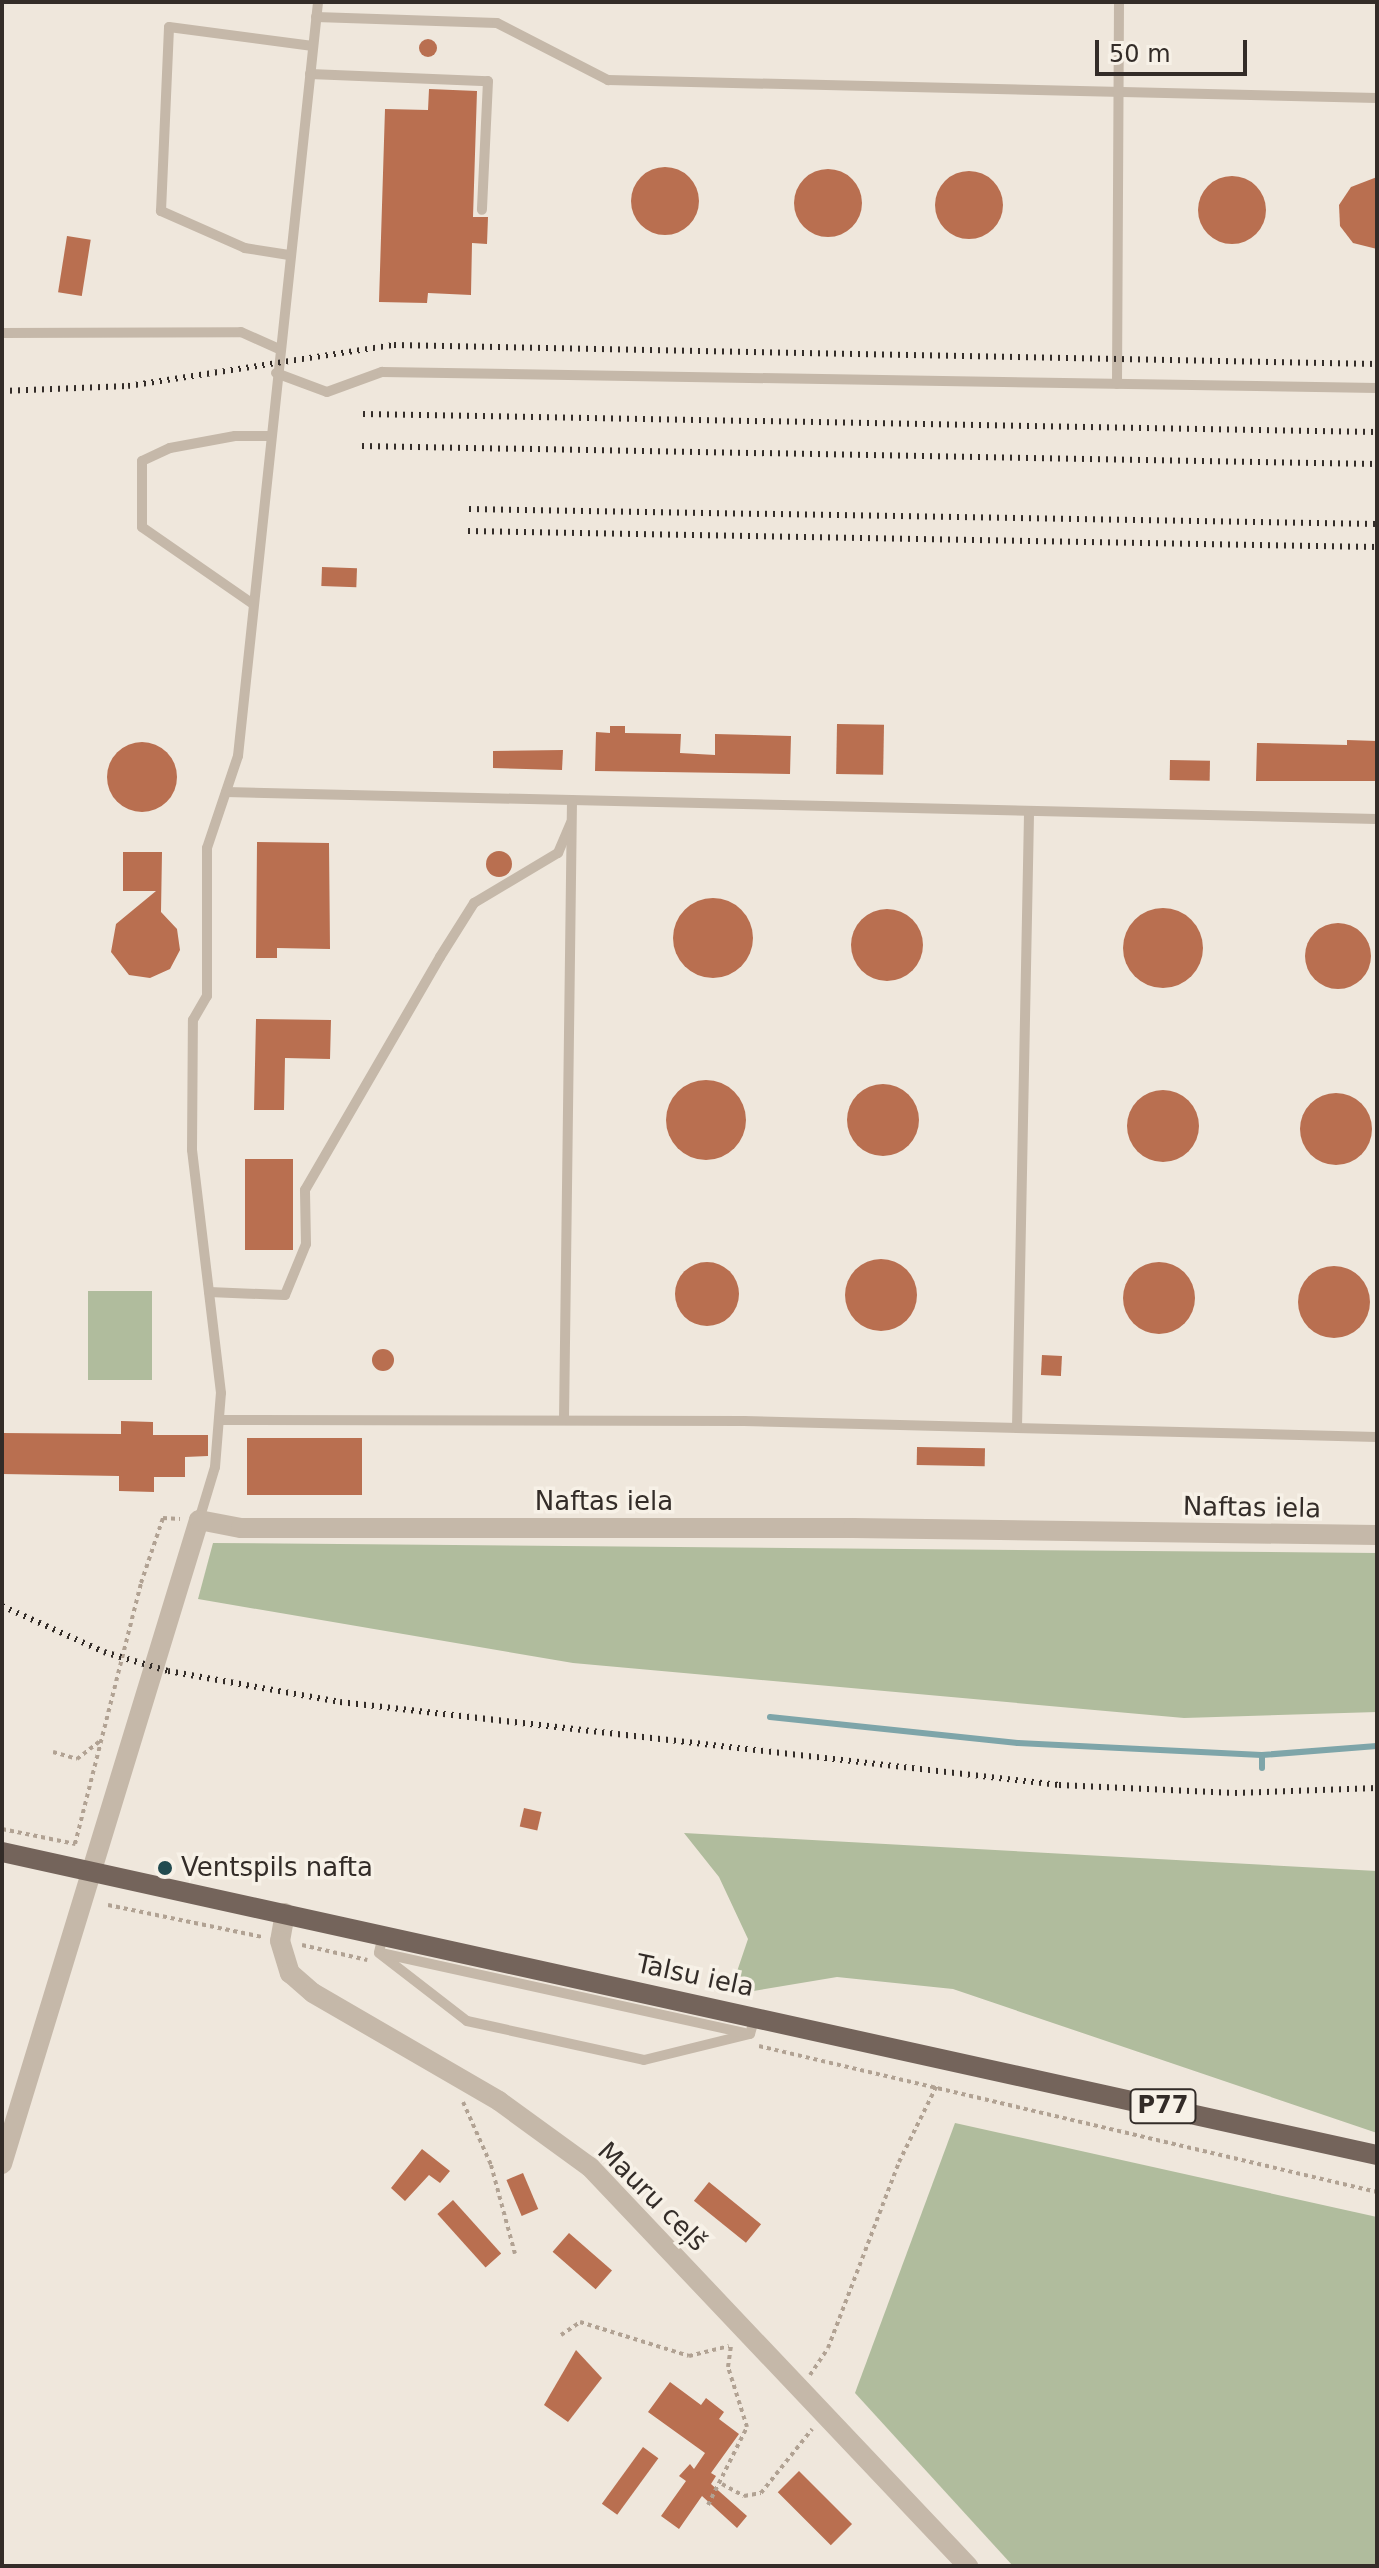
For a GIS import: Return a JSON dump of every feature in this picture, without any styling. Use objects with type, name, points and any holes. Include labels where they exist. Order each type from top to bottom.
[{"type":"main road","name":"Talsu iela","points":[[2,1852],[285,1913],[381,1944],[752,2025],[949,2057],[1377,2155]]},
{"type":"street","name":"Naftas iela","points":[[199,1520],[241,1528],[853,1528],[1377,1535]]},
{"type":"street","points":[[2,2164],[199,1520]]},
{"type":"street","name":"Mauru ceļš","points":[[285,1913],[280,1941],[290,1973],[313,1993],[456,2076],[590,2167],[803,2387],[968,2566]]},
{"type":"lane","points":[[199,1520],[215,1467],[220,1420],[192,1150],[193,1020],[207,996],[207,848],[238,756],[276,373],[318,2]]},
{"type":"lane","points":[[1117,384],[1119,2]]},
{"type":"lane","points":[[316,17],[497,23],[608,80],[1377,98]]},
{"type":"lane","points":[[289,255],[245,248],[161,211],[169,27],[313,46]]},
{"type":"lane","points":[[310,74],[488,81],[482,210]]},
{"type":"lane","points":[[2,333],[241,332],[279,349]]},
{"type":"lane","points":[[276,373],[327,392],[382,372],[1377,388]]},
{"type":"lane","points":[[253,604],[142,527],[142,461],[170,448],[235,436],[270,436]]},
{"type":"lane","points":[[226,792],[1377,819]]},
{"type":"lane","points":[[564,1420],[572,800]]},
{"type":"lane","points":[[1017,1428],[1029,812]]},
{"type":"lane","points":[[209,1292],[285,1295],[306,1244],[305,1190],[440,957],[474,903],[558,853],[571,823]]},
{"type":"lane","points":[[220,1420],[564,1420],[1377,1437]]},
{"type":"lane","points":[[381,1944],[467,2021],[629,2057],[644,2060],[752,2025]]},
{"type":"path","points":[[2,1829],[75,1844],[163,1518],[199,1520]]},
{"type":"path","points":[[53,1752],[77,1759],[102,1740]]},
{"type":"path","points":[[803,2387],[828,2348],[899,2162],[949,2057]]},
{"type":"path","points":[[456,2076],[466,2114],[491,2165],[515,2254]]},
{"type":"path","points":[[561,2335],[580,2322],[689,2356],[729,2346],[745,2328]]},
{"type":"path","points":[[708,2505],[722,2484],[747,2427],[728,2367],[729,2346]]},
{"type":"path","points":[[722,2484],[744,2496],[761,2493],[823,2410]]},
{"type":"green space","points":[[88,1291],[152,1291],[152,1380],[88,1380]]},
{"type":"green space","points":[[213,1543],[1377,1553],[1377,1712],[1184,1718],[573,1663],[198,1599]]},
{"type":"green space","points":[[684,1833],[1377,1871],[1377,2133],[953,1989],[837,1977],[729,1995],[748,1939],[719,1877]]},
{"type":"green space","points":[[955,2123],[1377,2217],[1377,2566],[1013,2566],[855,2393]]},
{"type":"building","points":[[424,39],[432,39],[437,48],[435,55],[424,57],[419,52],[419,44]]},
{"type":"building","points":[[429,89],[477,91],[473,217],[488,217],[487,244],[472,243],[471,295],[428,293],[427,303],[379,302],[385,109],[428,110]]},
{"type":"building","points":[[665,167],[689,177],[699,201],[689,225],[665,235],[641,225],[631,201],[641,177]]},
{"type":"building","points":[[828,169],[852,179],[862,203],[852,227],[828,237],[804,227],[794,203],[804,179]]},
{"type":"building","points":[[969,171],[993,181],[1003,205],[993,229],[969,239],[945,229],[935,205],[945,181]]},
{"type":"building","points":[[1232,176],[1256,186],[1266,210],[1256,234],[1232,244],[1208,234],[1198,210],[1208,186]]},
{"type":"building","points":[[1377,177],[1377,249],[1353,243],[1340,226],[1339,205],[1351,187]]},
{"type":"building","points":[[67,236],[91,240],[82,296],[58,292]]},
{"type":"building","points":[[322,567],[357,568],[356,587],[321,586]]},
{"type":"building","points":[[837,724],[884,725],[883,775],[836,774]]},
{"type":"building","points":[[610,726],[625,726],[625,733],[681,734],[680,753],[715,755],[715,734],[791,736],[790,774],[595,771],[596,732],[610,733]]},
{"type":"building","points":[[1347,740],[1377,741],[1377,781],[1256,781],[1257,743],[1347,745]]},
{"type":"building","points":[[142,742],[167,752],[177,777],[167,802],[142,812],[117,802],[107,777],[117,752]]},
{"type":"building","points":[[563,750],[562,770],[493,768],[493,751]]},
{"type":"building","points":[[1170,760],[1210,761],[1210,781],[1170,780]]},
{"type":"building","points":[[257,842],[329,843],[330,949],[277,948],[277,958],[256,958]]},
{"type":"building","points":[[499,851],[508,855],[512,864],[508,873],[499,877],[490,873],[486,864],[490,855]]},
{"type":"building","points":[[123,852],[162,852],[161,912],[177,929],[180,950],[170,969],[150,978],[129,975],[111,952],[116,924],[156,891],[123,891]]},
{"type":"building","points":[[713,898],[728,901],[741,910],[750,923],[753,938],[750,953],[741,966],[728,975],[713,978],[698,975],[685,966],[676,953],[673,938],[676,923],[685,910],[698,901]]},
{"type":"building","points":[[1163,908],[1178,911],[1191,920],[1200,933],[1203,948],[1200,963],[1191,976],[1178,985],[1163,988],[1148,985],[1135,976],[1126,963],[1123,948],[1126,933],[1135,920],[1148,911]]},
{"type":"building","points":[[894,909],[913,919],[921,931],[921,959],[913,971],[901,979],[880,981],[861,971],[853,959],[851,938],[861,919],[873,911]]},
{"type":"building","points":[[1331,923],[1345,923],[1357,928],[1366,937],[1371,956],[1369,969],[1362,980],[1345,989],[1331,989],[1319,984],[1310,975],[1305,963],[1305,949],[1310,937],[1319,928]]},
{"type":"building","points":[[256,1019],[331,1020],[330,1059],[285,1058],[284,1110],[254,1110]]},
{"type":"building","points":[[706,1080],[721,1083],[734,1092],[743,1105],[746,1120],[743,1135],[734,1148],[721,1157],[706,1160],[691,1157],[678,1148],[669,1135],[666,1120],[669,1105],[678,1092],[691,1083]]},
{"type":"building","points":[[890,1084],[909,1094],[917,1106],[917,1134],[909,1146],[897,1154],[876,1156],[857,1146],[849,1134],[847,1113],[857,1094],[869,1086]]},
{"type":"building","points":[[1170,1090],[1189,1100],[1197,1112],[1197,1140],[1189,1152],[1177,1160],[1156,1162],[1137,1152],[1129,1140],[1127,1119],[1137,1100],[1149,1092]]},
{"type":"building","points":[[1343,1093],[1362,1103],[1370,1115],[1370,1143],[1362,1155],[1350,1163],[1329,1165],[1310,1155],[1302,1143],[1300,1122],[1310,1103],[1322,1095]]},
{"type":"building","points":[[245,1159],[293,1159],[293,1250],[245,1250]]},
{"type":"building","points":[[888,1259],[907,1269],[915,1281],[915,1309],[907,1321],[895,1329],[874,1331],[855,1321],[847,1309],[845,1288],[855,1269],[867,1261]]},
{"type":"building","points":[[701,1262],[713,1262],[730,1271],[737,1282],[737,1306],[730,1317],[713,1326],[701,1326],[689,1321],[680,1312],[675,1300],[675,1288],[680,1276],[689,1267]]},
{"type":"building","points":[[1166,1262],[1185,1272],[1193,1284],[1193,1312],[1185,1324],[1173,1332],[1152,1334],[1133,1324],[1125,1312],[1123,1291],[1133,1272],[1145,1264]]},
{"type":"building","points":[[1341,1266],[1360,1276],[1368,1288],[1368,1316],[1360,1328],[1348,1336],[1327,1338],[1308,1328],[1300,1316],[1298,1295],[1308,1276],[1320,1268]]},
{"type":"building","points":[[383,1349],[391,1352],[394,1360],[391,1368],[383,1371],[375,1368],[372,1360],[375,1352]]},
{"type":"building","points":[[1042,1355],[1062,1356],[1061,1376],[1041,1375]]},
{"type":"building","points":[[121,1421],[153,1422],[153,1435],[208,1435],[208,1456],[185,1457],[185,1477],[154,1477],[154,1492],[119,1491],[119,1476],[2,1474],[2,1433],[121,1434]]},
{"type":"building","points":[[247,1438],[362,1438],[362,1495],[247,1495]]},
{"type":"building","points":[[917,1447],[985,1448],[985,1466],[917,1465]]},
{"type":"building","points":[[524,1808],[542,1812],[537,1831],[520,1827]]},
{"type":"building","points":[[422,2149],[450,2171],[440,2183],[429,2175],[405,2201],[391,2188]]},
{"type":"building","points":[[523,2173],[538,2209],[522,2216],[506,2180]]},
{"type":"building","points":[[709,2182],[761,2224],[746,2243],[694,2201]]},
{"type":"building","points":[[453,2200],[501,2254],[486,2268],[437,2214]]},
{"type":"building","points":[[569,2233],[612,2270],[596,2289],[553,2252]]},
{"type":"building","points":[[576,2350],[602,2378],[568,2422],[544,2405]]},
{"type":"building","points":[[670,2382],[701,2405],[706,2398],[724,2412],[719,2419],[739,2434],[711,2473],[716,2476],[711,2484],[747,2516],[737,2528],[702,2496],[679,2529],[661,2516],[686,2481],[679,2476],[690,2464],[694,2469],[705,2453],[648,2412]]},
{"type":"building","points":[[643,2447],[658,2458],[617,2515],[602,2504]]},
{"type":"building","points":[[799,2471],[852,2524],[831,2545],[778,2492]]},
{"type":"waterway","points":[[770,1717],[1018,1743],[1262,1755],[1377,1746]]},
{"type":"waterway","points":[[1262,1755],[1262,1768]]},
{"type":"railway","points":[[2,391],[128,386],[394,345],[1377,364]]},
{"type":"railway","points":[[363,414],[1377,432]]},
{"type":"railway","points":[[362,446],[1377,464]]},
{"type":"railway","points":[[469,509],[1377,524]]},
{"type":"railway","points":[[468,531],[1377,547]]},
{"type":"railway","points":[[2,1606],[104,1652],[168,1671],[340,1702],[1059,1785],[1235,1793],[1377,1788]]},
{"type":"place","name":"Ventspils nafta","points":[[165,1868]]}]
